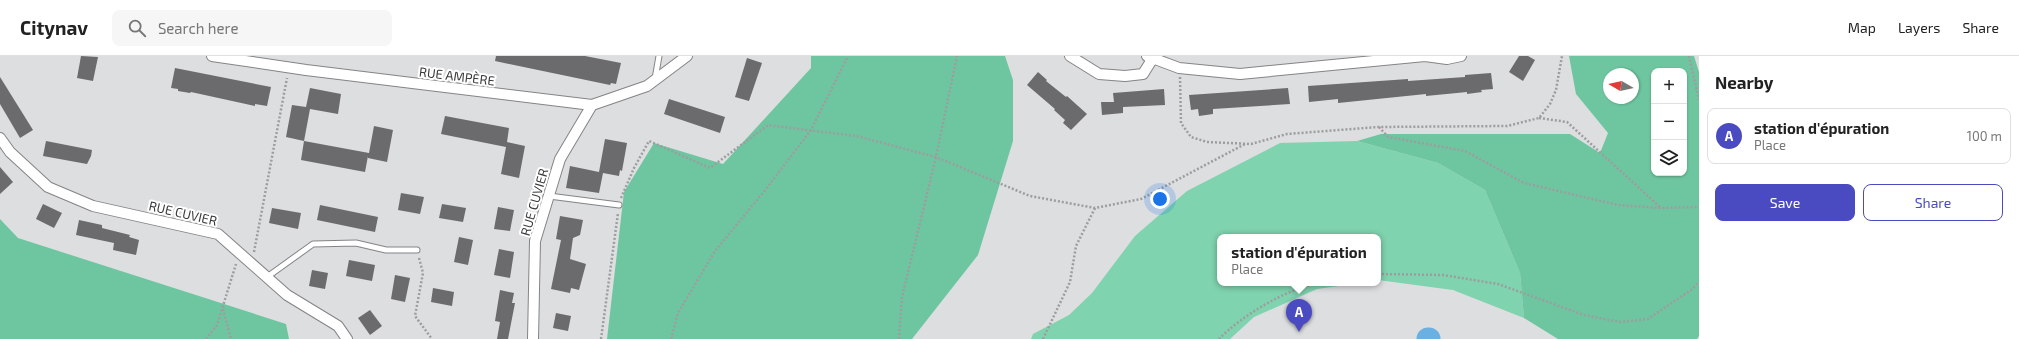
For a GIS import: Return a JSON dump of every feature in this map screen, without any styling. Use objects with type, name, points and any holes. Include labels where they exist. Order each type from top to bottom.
[{"type":"street","name":"RUE AMPÈRE","points":[[212,56],[592,105],[647,86],[687,56]]},
{"type":"street","points":[[1070,56],[1099,74],[1125,76],[1143,74],[1150,57],[1179,68],[1240,74],[1380,59],[1425,56],[1447,59],[1461,56]]},
{"type":"street","name":"RUE CUVIER","points":[[533,339],[535,241],[560,159],[592,105]]},
{"type":"street","name":"RUE CUVIER","points":[[0,138],[10,152],[48,187],[93,206],[218,234],[287,295],[338,326],[347,339]]},
{"type":"lane","points":[[655,80],[659,56]]},
{"type":"lane","points":[[549,196],[619,205]]},
{"type":"lane","points":[[267,277],[313,244],[356,243],[386,250],[417,250]]},
{"type":"path","points":[[671,339],[678,313],[714,251],[766,189],[811,130],[848,56]]},
{"type":"path","points":[[899,339],[902,297],[936,157],[957,56]]},
{"type":"path","points":[[1538,118],[1550,104],[1556,90],[1562,56]]},
{"type":"path","points":[[1689,56],[1699,100]]},
{"type":"path","points":[[252,264],[289,67]]},
{"type":"path","points":[[1179,68],[1181,123],[1191,137],[1208,142],[1251,144],[1287,134],[1378,127],[1507,126],[1538,118],[1567,122],[1661,208]]},
{"type":"path","points":[[600,339],[619,205],[634,168],[649,142],[710,168],[768,125],[856,136],[936,157],[1030,196],[1095,208],[1141,200],[1245,144]]},
{"type":"path","points":[[1378,127],[1388,137],[1465,151],[1524,182],[1618,205],[1661,208],[1699,207]]},
{"type":"path","points":[[1043,339],[1070,282],[1076,246],[1095,208]]},
{"type":"path","points":[[417,250],[423,273],[416,316],[432,339]]},
{"type":"path","points":[[206,339],[218,325],[239,252]]},
{"type":"path","points":[[1381,274],[1443,275],[1498,284],[1584,315],[1620,322],[1648,319],[1691,290],[1699,282]]},
{"type":"path","points":[[1219,339],[1263,305],[1306,286]]},
{"type":"path","points":[[222,308],[231,339]]},
{"type":"green space","points":[[811,56],[1005,56],[1013,80],[1013,141],[978,255],[912,339],[607,339],[624,192],[654,143],[723,164],[811,68]]},
{"type":"green space","points":[[1569,56],[1694,56],[1699,72],[1699,336],[1697,339],[1558,339],[1524,318],[1520,273],[1485,190],[1438,163],[1357,141],[1381,134],[1570,134],[1600,153],[1608,133],[1576,94]]},
{"type":"green space","points":[[1357,141],[1438,163],[1485,190],[1520,273],[1524,318],[1453,290],[1381,280],[1381,234],[1217,234],[1217,286],[1338,286],[1317,289],[1254,317],[1230,339],[1031,339],[1033,334],[1069,315],[1092,293],[1135,236],[1187,191],[1280,143]]},
{"type":"green space","points":[[0,219],[18,238],[286,324],[289,339],[0,339]]},
{"type":"building","points":[[81,56],[98,57],[93,81],[77,78]]},
{"type":"building","points":[[496,56],[585,56],[621,63],[616,84],[611,83],[610,85],[495,61]]},
{"type":"building","points":[[1519,56],[1528,56],[1535,60],[1523,81],[1509,72]]},
{"type":"building","points":[[747,58],[762,63],[749,101],[735,97]]},
{"type":"building","points":[[175,68],[271,87],[267,106],[255,104],[255,106],[191,92],[178,91],[178,89],[171,88]]},
{"type":"building","points":[[1038,72],[1047,80],[1046,81],[1066,97],[1067,96],[1087,114],[1071,130],[1063,123],[1065,120],[1054,110],[1055,109],[1027,85]]},
{"type":"building","points":[[1491,73],[1493,89],[1481,90],[1482,92],[1426,96],[1426,94],[1338,103],[1338,99],[1309,102],[1308,86],[1408,79],[1408,81],[1465,77],[1465,75]]},
{"type":"building","points":[[0,77],[33,130],[20,138],[0,104]]},
{"type":"building","points":[[310,88],[341,94],[338,114],[310,109],[304,141],[286,137],[292,105],[306,107]]},
{"type":"building","points":[[1288,88],[1290,104],[1213,109],[1213,114],[1199,116],[1198,109],[1191,110],[1189,95]]},
{"type":"building","points":[[1164,89],[1165,105],[1123,107],[1123,113],[1102,115],[1101,102],[1114,102],[1113,93]]},
{"type":"building","points":[[669,99],[725,117],[720,133],[664,114]]},
{"type":"building","points":[[445,116],[509,128],[507,142],[525,146],[519,178],[501,174],[506,147],[441,134]]},
{"type":"building","points":[[374,126],[393,130],[387,162],[368,158],[368,156],[365,172],[301,160],[304,141],[369,153]]},
{"type":"building","points":[[605,139],[627,143],[622,171],[620,170],[619,176],[603,173],[599,193],[566,188],[570,166],[599,172]]},
{"type":"building","points":[[46,141],[92,150],[91,156],[87,164],[43,156]]},
{"type":"building","points":[[0,167],[13,182],[0,194]]},
{"type":"building","points":[[401,193],[424,197],[420,214],[398,210]]},
{"type":"building","points":[[43,204],[62,213],[54,228],[36,219]]},
{"type":"building","points":[[442,204],[466,208],[463,222],[439,218]]},
{"type":"building","points":[[320,205],[378,217],[375,232],[317,220]]},
{"type":"building","points":[[498,207],[514,210],[510,231],[494,229]]},
{"type":"building","points":[[272,208],[301,213],[298,229],[269,223]]},
{"type":"building","points":[[560,216],[583,220],[580,235],[573,238],[570,259],[586,264],[579,290],[571,288],[570,293],[551,289],[561,240],[556,239]]},
{"type":"building","points":[[79,220],[102,225],[102,228],[130,235],[129,237],[139,240],[136,255],[113,250],[114,243],[76,235]]},
{"type":"building","points":[[459,237],[473,240],[468,265],[454,262]]},
{"type":"building","points":[[499,249],[514,252],[510,278],[494,275]]},
{"type":"building","points":[[349,260],[375,265],[372,281],[346,276]]},
{"type":"building","points":[[312,270],[328,273],[325,289],[309,286]]},
{"type":"building","points":[[395,275],[410,278],[405,302],[391,299]]},
{"type":"building","points":[[433,288],[454,292],[452,306],[431,302]]},
{"type":"building","points":[[500,290],[514,293],[512,303],[515,303],[508,339],[497,339],[500,322],[495,321]]},
{"type":"building","points":[[370,310],[382,326],[370,335],[358,318]]},
{"type":"building","points":[[556,313],[571,316],[568,331],[553,328]]},
{"type":"place","name":"station d'épuration","points":[[1299,332]]}]
